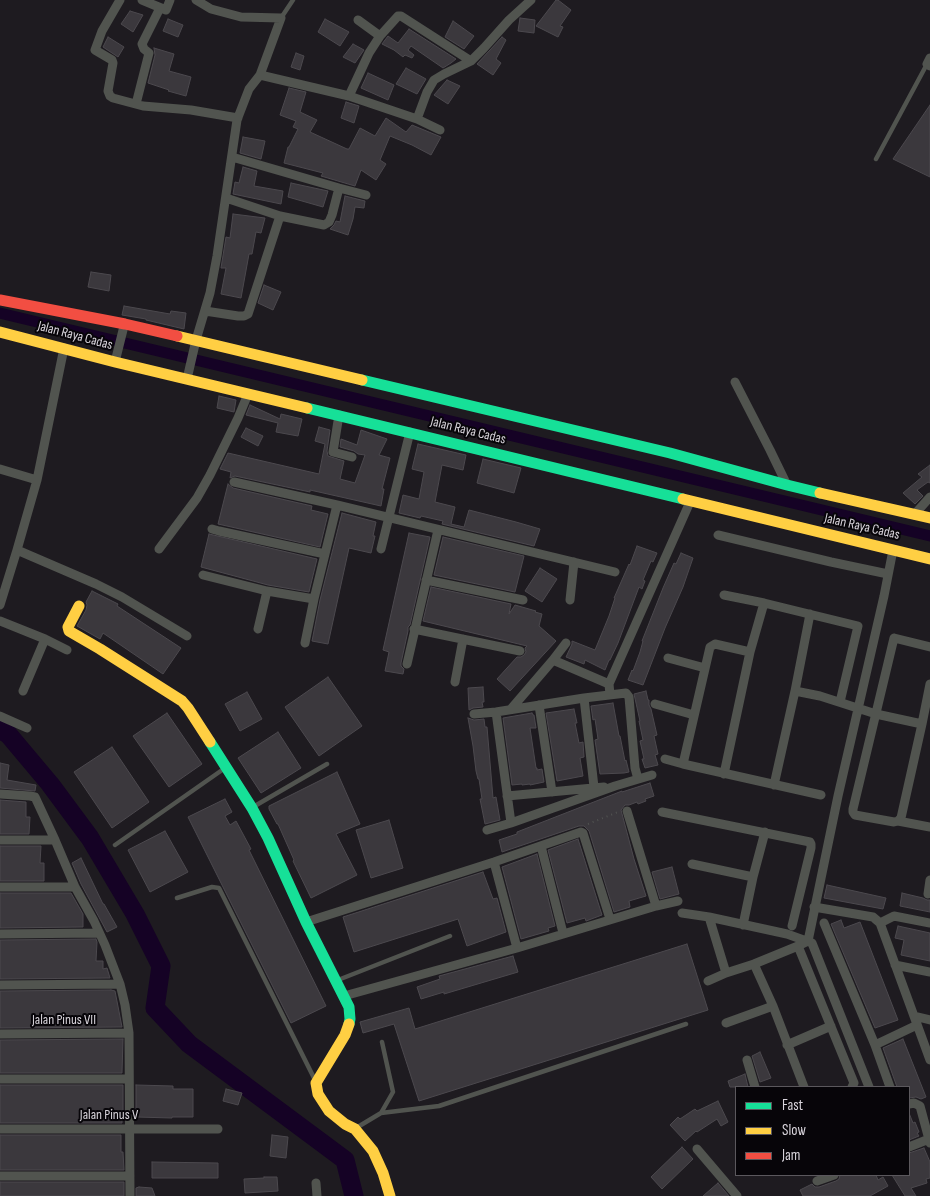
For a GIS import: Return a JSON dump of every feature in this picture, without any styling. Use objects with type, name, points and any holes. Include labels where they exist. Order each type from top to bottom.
[{"type":"street","points":[[120,0],[102,31],[95,50],[114,63],[108,91],[110,96],[152,107],[191,110],[238,118]]},
{"type":"street","points":[[142,0],[166,10],[170,0]]},
{"type":"street","points":[[188,377],[210,293],[238,118],[249,89],[260,75],[281,18],[242,17],[211,9],[196,0]]},
{"type":"street","points":[[417,118],[434,80],[470,61],[531,0]]},
{"type":"street","points":[[136,104],[148,53],[142,44],[160,8]]},
{"type":"street","points":[[349,96],[369,53],[380,36],[398,16],[401,16],[470,61]]},
{"type":"street","points":[[358,20],[380,36]]},
{"type":"street","points":[[260,75],[349,96],[417,118],[440,130]]},
{"type":"street","points":[[232,157],[366,194]]},
{"type":"street","points":[[226,198],[280,216],[326,225],[332,215],[339,188]]},
{"type":"street","points":[[205,310],[238,316],[248,314],[280,216]]},
{"type":"street","points":[[0,300],[196,341],[670,453],[787,485],[930,518]]},
{"type":"street","points":[[116,360],[125,325]]},
{"type":"street","name":"Jalan Raya Cadas","points":[[0,332],[690,502],[930,559]]},
{"type":"street","points":[[0,605],[37,480],[64,348]]},
{"type":"street","points":[[735,382],[787,485]]},
{"type":"street","points":[[159,549],[197,498],[238,418],[248,394]]},
{"type":"street","points":[[338,415],[333,452],[352,457]]},
{"type":"street","points":[[381,549],[410,432]]},
{"type":"street","points":[[0,469],[37,480]]},
{"type":"street","points":[[234,482],[615,572]]},
{"type":"street","points":[[914,515],[930,497]]},
{"type":"street","points":[[610,695],[609,684],[690,502]]},
{"type":"street","points":[[305,643],[337,505]]},
{"type":"street","points":[[212,529],[325,554]]},
{"type":"street","points":[[407,664],[438,530]]},
{"type":"street","points":[[718,535],[888,574]]},
{"type":"street","points":[[17,550],[122,597],[187,636]]},
{"type":"street","points":[[808,941],[893,550]]},
{"type":"street","points":[[570,600],[574,562]]},
{"type":"street","points":[[203,575],[267,591],[314,600]]},
{"type":"street","points":[[426,580],[523,600]]},
{"type":"street","points":[[258,629],[267,591]]},
{"type":"street","points":[[724,595],[858,626],[840,702]]},
{"type":"street","points":[[724,774],[750,652],[764,603]]},
{"type":"street","points":[[79,606],[68,627],[68,631],[182,701],[252,808],[268,838],[306,922],[349,1007],[350,1018],[346,1036],[316,1083],[318,1094],[329,1110],[345,1124],[355,1128],[373,1151],[383,1173],[390,1196]]},
{"type":"street","points":[[774,785],[810,614]]},
{"type":"street","points":[[0,621],[67,650]]},
{"type":"street","points":[[414,629],[520,650]]},
{"type":"street","points":[[930,646],[894,638],[853,812],[855,815],[930,827]]},
{"type":"street","points":[[23,691],[45,639]]},
{"type":"street","points":[[455,682],[463,639]]},
{"type":"street","points":[[511,709],[554,660],[566,643]]},
{"type":"street","points":[[683,764],[710,647],[714,644],[750,652]]},
{"type":"street","points":[[668,658],[704,668]]},
{"type":"street","points":[[554,660],[609,684]]},
{"type":"street","points":[[898,821],[901,818],[930,684]]},
{"type":"street","points":[[795,691],[820,696],[876,714],[922,724]]},
{"type":"street","points":[[474,714],[584,698],[626,694],[629,697],[638,779]]},
{"type":"street","points":[[584,698],[594,787]]},
{"type":"street","points":[[655,704],[694,715]]},
{"type":"street","points":[[539,705],[552,792]]},
{"type":"street","points":[[496,712],[511,823]]},
{"type":"street","points":[[0,716],[27,728]]},
{"type":"street","points":[[665,760],[821,795]]},
{"type":"street","points":[[487,830],[652,775]]},
{"type":"street","points":[[507,796],[615,786]]},
{"type":"street","points":[[0,794],[35,797],[56,840],[75,887],[105,945],[120,984],[127,1012],[129,1034],[130,1196]]},
{"type":"street","points":[[627,811],[656,906]]},
{"type":"street","points":[[662,812],[765,832],[806,841],[811,844],[792,926]]},
{"type":"street","points":[[306,922],[582,832],[610,919]]},
{"type":"street","points":[[743,925],[765,832]]},
{"type":"street","points":[[0,840],[56,840]]},
{"type":"street","points":[[541,846],[563,933]]},
{"type":"street","points":[[494,862],[517,948]]},
{"type":"street","points":[[692,864],[753,877]]},
{"type":"street","points":[[928,894],[930,880]]},
{"type":"street","points":[[0,887],[75,887]]},
{"type":"street","points":[[344,996],[678,901]]},
{"type":"street","points":[[814,907],[873,917],[880,924],[930,1060]]},
{"type":"street","points":[[682,913],[787,934],[812,942],[869,1086]]},
{"type":"street","points":[[880,924],[894,916],[930,923]]},
{"type":"street","points":[[709,918],[726,973]]},
{"type":"street","points":[[824,923],[875,1045],[890,1086]]},
{"type":"street","points":[[0,934],[99,932]]},
{"type":"street","points":[[708,981],[808,941]]},
{"type":"street","points":[[798,946],[854,1083],[852,1086]]},
{"type":"street","points":[[754,964],[773,1006],[804,1086]]},
{"type":"street","points":[[894,965],[930,972]]},
{"type":"street","points":[[0,985],[120,984]]},
{"type":"street","points":[[726,1023],[773,1006]]},
{"type":"street","points":[[875,1045],[915,1020],[930,1020]]},
{"type":"street","points":[[787,1045],[831,1026]]},
{"type":"street","name":"Jalan Pinus VII","points":[[0,1034],[129,1034]]},
{"type":"street","points":[[747,1060],[755,1086]]},
{"type":"street","points":[[0,1079],[129,1079]]},
{"type":"street","points":[[910,1104],[914,1102],[920,1106],[929,1141],[910,1147]]},
{"type":"street","name":"Jalan Pinus V","points":[[0,1129],[218,1129]]},
{"type":"street","points":[[696,1149],[737,1196]]},
{"type":"street","points":[[0,1176],[130,1176]]},
{"type":"street","points":[[817,1181],[831,1176]]},
{"type":"street","points":[[316,1183],[317,1196]]},
{"type":"lane","points":[[281,18],[293,0]]},
{"type":"lane","points":[[876,159],[929,63]]},
{"type":"lane","points":[[252,808],[327,764]]},
{"type":"lane","points":[[115,845],[226,767]]},
{"type":"lane","points":[[176,898],[212,887],[219,888],[316,1083]]},
{"type":"lane","points":[[336,981],[450,936]]},
{"type":"lane","points":[[355,1128],[381,1113],[439,1106],[686,1024]]},
{"type":"lane","points":[[381,1113],[393,1092],[382,1042]]},
{"type":"path","points":[[582,832],[585,826],[621,810],[627,811]]},
{"type":"building","points":[[556,0],[571,10],[560,26],[563,27],[558,37],[536,26]]},
{"type":"building","points":[[130,11],[143,15],[133,32],[121,24]]},
{"type":"building","points":[[520,18],[535,20],[534,33],[518,31]]},
{"type":"building","points":[[168,19],[183,25],[178,37],[163,31]]},
{"type":"building","points":[[325,19],[349,32],[340,46],[318,32]]},
{"type":"building","points":[[453,21],[474,36],[464,49],[445,37]]},
{"type":"building","points":[[409,29],[456,59],[443,68],[411,46],[408,50],[414,55],[412,58],[405,55],[403,57],[382,44],[388,36],[398,43]]},
{"type":"building","points":[[108,37],[124,47],[118,57],[103,47]]},
{"type":"building","points":[[502,37],[506,40],[496,59],[501,63],[493,75],[477,64]]},
{"type":"building","points":[[353,44],[364,50],[355,63],[343,57]]},
{"type":"building","points":[[154,48],[174,54],[169,71],[191,77],[186,96],[148,83],[155,55]]},
{"type":"building","points":[[296,53],[304,56],[300,70],[291,67]]},
{"type":"building","points":[[406,68],[426,79],[417,94],[396,84]]},
{"type":"building","points":[[368,73],[394,85],[388,100],[361,88]]},
{"type":"building","points":[[447,80],[460,86],[448,104],[434,95]]},
{"type":"building","points":[[289,88],[306,92],[300,112],[317,120],[310,132],[347,149],[349,149],[360,128],[375,136],[386,118],[406,132],[412,125],[441,137],[431,155],[390,136],[380,160],[386,164],[376,180],[361,170],[355,186],[321,176],[323,173],[284,163],[288,147],[298,129],[293,127],[296,121],[280,115]]},
{"type":"building","points":[[346,102],[359,106],[354,123],[341,118]]},
{"type":"building","points":[[930,105],[930,177],[893,159]]},
{"type":"building","points":[[243,137],[265,141],[261,159],[240,153]]},
{"type":"building","points":[[243,167],[257,171],[254,186],[283,191],[281,204],[233,194],[235,182],[239,183]]},
{"type":"building","points":[[291,183],[328,191],[323,207],[288,197]]},
{"type":"building","points":[[345,196],[365,201],[364,208],[355,207],[348,235],[330,229],[336,221],[340,222]]},
{"type":"building","points":[[233,214],[265,218],[261,233],[256,232],[252,254],[249,254],[241,298],[221,294],[226,268],[221,268],[226,237],[230,238]]},
{"type":"building","points":[[91,272],[111,275],[109,291],[88,287]]},
{"type":"building","points":[[264,285],[281,292],[273,310],[258,303]]},
{"type":"building","points":[[124,306],[170,314],[171,311],[186,313],[184,329],[122,315]]},
{"type":"building","points":[[219,396],[236,400],[234,412],[217,408]]},
{"type":"building","points":[[250,405],[280,419],[281,414],[302,419],[298,436],[276,432],[278,423],[246,415]]},
{"type":"building","points":[[319,427],[330,430],[328,456],[344,461],[340,479],[355,483],[365,455],[340,447],[341,439],[357,445],[361,430],[387,439],[379,455],[390,458],[382,489],[384,489],[381,506],[235,476],[230,478],[231,472],[220,469],[228,453],[319,474],[325,444],[315,441]]},
{"type":"building","points":[[246,428],[263,436],[258,446],[241,437]]},
{"type":"building","points":[[418,444],[466,455],[463,470],[442,465],[435,502],[455,507],[451,524],[464,527],[469,510],[516,522],[540,529],[534,546],[442,524],[443,521],[399,513],[403,495],[419,499],[424,472],[412,469]]},
{"type":"building","points":[[483,459],[521,468],[514,493],[477,483]]},
{"type":"building","points":[[930,465],[930,483],[928,482],[917,490],[923,496],[915,504],[903,493],[922,477],[918,474]]},
{"type":"building","points":[[228,484],[233,488],[312,506],[311,510],[328,514],[320,547],[218,524]]},
{"type":"building","points":[[342,513],[376,522],[373,536],[375,536],[371,553],[349,548],[328,644],[312,641],[320,600]]},
{"type":"building","points":[[409,533],[430,537],[408,627],[401,663],[404,669],[403,674],[385,671],[389,652],[383,650]]},
{"type":"building","points":[[209,534],[317,559],[309,592],[268,585],[201,567]]},
{"type":"building","points":[[443,537],[524,556],[515,592],[434,575]]},
{"type":"building","points":[[637,546],[657,553],[653,562],[651,561],[643,580],[645,581],[642,589],[639,587],[618,643],[605,670],[585,660],[584,664],[566,657],[572,641],[595,650],[614,598]]},
{"type":"building","points":[[681,553],[693,558],[643,685],[628,680],[663,588],[674,563],[676,564]]},
{"type":"building","points":[[540,568],[557,579],[542,602],[525,591]]},
{"type":"building","points":[[431,587],[511,604],[509,614],[515,605],[536,611],[542,614],[539,626],[556,641],[510,691],[497,679],[517,657],[524,655],[527,646],[423,621]]},
{"type":"building","points":[[92,591],[118,604],[117,606],[181,648],[163,674],[103,633],[100,639],[77,626],[86,610],[86,602]]},
{"type":"building","points":[[328,677],[362,726],[319,756],[285,707]]},
{"type":"building","points":[[483,687],[483,707],[469,710],[468,688]]},
{"type":"building","points":[[646,691],[657,735],[654,736],[658,754],[655,755],[658,765],[645,768],[640,741],[643,740],[634,694]]},
{"type":"building","points":[[247,692],[262,719],[240,731],[225,704]]},
{"type":"building","points":[[613,703],[619,736],[629,772],[600,774],[595,740],[598,739],[591,706]]},
{"type":"building","points":[[574,709],[579,743],[583,742],[584,757],[580,758],[583,776],[557,781],[546,713]]},
{"type":"building","points":[[167,713],[202,764],[169,787],[133,736]]},
{"type":"building","points":[[532,713],[536,728],[530,728],[536,768],[537,770],[542,769],[544,782],[530,785],[512,785],[503,718]]},
{"type":"building","points":[[468,718],[474,720],[484,719],[485,727],[487,727],[493,798],[496,797],[500,820],[485,824],[480,799],[482,799],[479,779],[476,771]]},
{"type":"building","points":[[278,732],[301,768],[261,793],[238,758]]},
{"type":"building","points":[[112,747],[149,802],[112,828],[74,772]]},
{"type":"building","points":[[0,763],[9,765],[7,780],[36,785],[35,791],[0,788]]},
{"type":"building","points":[[337,772],[360,824],[336,834],[357,875],[311,898],[269,806]]},
{"type":"building","points":[[650,783],[654,796],[638,804],[637,802],[625,805],[621,810],[646,896],[629,901],[630,907],[614,912],[589,831],[584,826],[579,826],[502,852],[499,840],[622,791]]},
{"type":"building","points":[[225,799],[232,812],[225,816],[230,825],[236,821],[251,849],[249,850],[326,1006],[291,1023],[188,817]]},
{"type":"building","points":[[0,800],[26,802],[26,817],[30,817],[29,834],[0,834]]},
{"type":"building","points":[[389,820],[403,868],[371,878],[356,830]]},
{"type":"building","points":[[165,831],[188,872],[150,892],[128,850]]},
{"type":"building","points":[[578,839],[602,915],[586,921],[585,918],[567,923],[548,850]]},
{"type":"building","points":[[0,846],[41,846],[40,863],[44,863],[44,881],[0,881]]},
{"type":"building","points":[[537,854],[555,926],[548,928],[549,931],[521,939],[502,867]]},
{"type":"building","points":[[81,858],[103,904],[117,927],[107,932],[72,863]]},
{"type":"building","points":[[672,867],[679,894],[660,899],[652,872]]},
{"type":"building","points":[[483,872],[493,899],[497,898],[506,932],[467,946],[458,919],[354,952],[343,917]]},
{"type":"building","points":[[827,885],[886,898],[883,909],[824,898]]},
{"type":"building","points":[[0,893],[71,893],[83,914],[83,927],[0,928]]},
{"type":"building","points":[[902,893],[930,900],[930,912],[900,906]]},
{"type":"building","points":[[841,920],[844,928],[860,922],[898,1020],[875,1028],[831,924]]},
{"type":"building","points":[[898,926],[930,933],[930,961],[901,955],[904,940],[895,938]]},
{"type":"building","points":[[96,939],[96,961],[103,961],[103,969],[107,968],[110,978],[0,979],[0,940]]},
{"type":"building","points":[[687,944],[708,1010],[419,1101],[394,1024],[363,1033],[360,1022],[409,1008],[415,1029]]},
{"type":"building","points":[[513,956],[518,972],[421,999],[417,987],[440,979],[439,976]]},
{"type":"building","points":[[0,991],[115,991],[122,1027],[0,1028]]},
{"type":"building","points":[[123,1039],[122,1073],[0,1073],[0,1040]]},
{"type":"building","points":[[903,1039],[926,1097],[921,1099],[910,1098],[910,1086],[897,1086],[883,1048]]},
{"type":"building","points":[[760,1052],[771,1078],[760,1082],[752,1056]]},
{"type":"building","points":[[745,1074],[748,1086],[730,1087],[728,1081]]},
{"type":"building","points":[[0,1085],[123,1085],[122,1123],[0,1123]]},
{"type":"building","points":[[136,1085],[173,1086],[173,1089],[193,1089],[193,1117],[136,1117]]},
{"type":"building","points":[[226,1089],[242,1093],[238,1105],[223,1101]]},
{"type":"building","points":[[718,1101],[728,1122],[721,1126],[717,1119],[696,1131],[685,1141],[670,1125],[678,1117],[680,1119],[695,1109],[697,1111]]},
{"type":"building","points":[[910,1116],[913,1123],[915,1122],[919,1136],[910,1140]]},
{"type":"building","points":[[0,1135],[121,1135],[124,1170],[0,1170]]},
{"type":"building","points":[[272,1135],[288,1137],[286,1158],[270,1156]]},
{"type":"building","points":[[682,1147],[693,1159],[662,1189],[651,1177]]},
{"type":"building","points":[[924,1148],[930,1162],[930,1178],[926,1179],[927,1183],[911,1188],[916,1196],[905,1196],[893,1176],[910,1176],[910,1153]]},
{"type":"building","points":[[152,1162],[218,1163],[218,1178],[152,1178]]},
{"type":"building","points":[[840,1176],[876,1176],[878,1180],[883,1177],[888,1186],[870,1196],[803,1196],[800,1190],[812,1184],[815,1187],[819,1187],[839,1179]]},
{"type":"building","points":[[277,1177],[278,1191],[245,1193],[244,1179]]},
{"type":"building","points":[[0,1182],[124,1182],[124,1196],[0,1196]]},
{"type":"building","points":[[718,1183],[729,1196],[703,1196],[711,1189]]},
{"type":"building","points":[[136,1188],[152,1188],[155,1196],[136,1196]]},
{"type":"waterway","points":[[0,313],[930,536]]},
{"type":"waterway","points":[[0,730],[8,734],[50,784],[90,838],[135,914],[161,966],[155,1008],[189,1044],[345,1160],[354,1196]]},
{"type":"traffic: fast","points":[[362,380],[670,453],[820,493]]},
{"type":"traffic: fast","points":[[307,408],[683,499]]},
{"type":"traffic: fast","points":[[210,742],[252,808],[268,838],[306,922],[349,1007],[349,1024]]},
{"type":"traffic: slow","points":[[0,332],[307,408]]},
{"type":"traffic: slow","points":[[177,336],[362,380]]},
{"type":"traffic: slow","points":[[820,493],[930,518]]},
{"type":"traffic: slow","points":[[683,499],[930,559]]},
{"type":"traffic: slow","points":[[79,606],[68,627],[69,631],[182,701],[210,742]]},
{"type":"traffic: slow","points":[[349,1024],[345,1035],[316,1083],[318,1094],[329,1111],[345,1124],[355,1129],[373,1151],[383,1173],[390,1196]]},
{"type":"traffic: jam","points":[[0,300],[177,336]]}]
